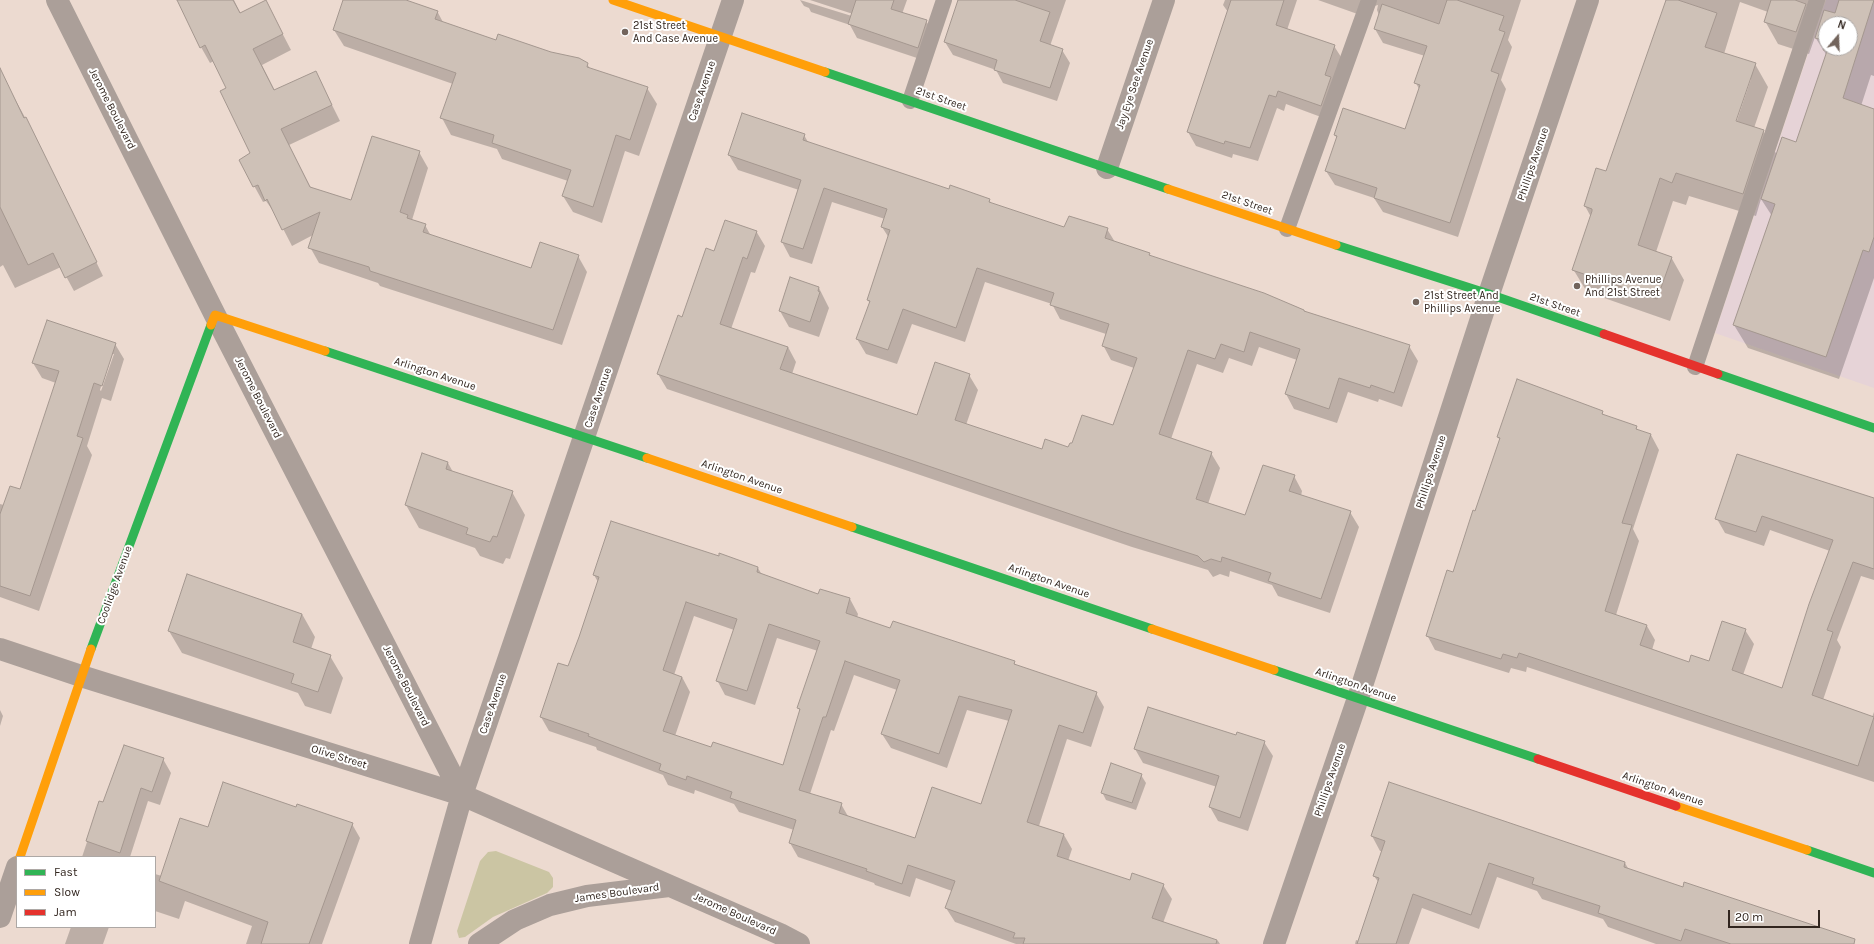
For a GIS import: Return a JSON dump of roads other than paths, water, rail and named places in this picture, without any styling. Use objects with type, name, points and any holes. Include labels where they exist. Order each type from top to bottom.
[{"type":"street","name":"Jerome Boulevard","points":[[57,0],[215,315],[462,795]]},
{"type":"street","name":"21st Street","points":[[613,0],[1287,229],[1489,294],[1695,367],[1874,428]]},
{"type":"street","name":"Case Avenue","points":[[462,795],[733,0]]},
{"type":"street","name":"Jay Eye See Avenue","points":[[1107,168],[1164,0]]},
{"type":"street","name":"Phillips Avenue","points":[[1274,944],[1358,698],[1489,294],[1588,0]]},
{"type":"street","name":"Arlington Avenue","points":[[215,315],[585,436],[1874,873]]},
{"type":"street","name":"Coolidge Avenue","points":[[20,856],[81,676],[215,315]]},
{"type":"street","name":"Olive Street","points":[[0,649],[81,676],[462,795],[670,886]]},
{"type":"street","points":[[420,944],[462,795]]},
{"type":"street","points":[[0,917],[16,870]]},
{"type":"street","name":"Jerome Boulevard","points":[[670,886],[780,934],[799,944]]},
{"type":"street","name":"James Boulevard","points":[[480,944],[515,920],[550,905],[587,896],[670,886]]},
{"type":"lane","points":[[910,101],[944,0]]},
{"type":"lane","points":[[1287,229],[1369,0]]},
{"type":"lane","points":[[1695,367],[1817,0]]},
{"type":"place","name":"21st Street And Case Avenue","points":[[625,32]]},
{"type":"place","name":"Phillips Avenue And 21st Street","points":[[1577,286]]},
{"type":"place","name":"21st Street And Phillips Avenue","points":[[1416,302]]}]
